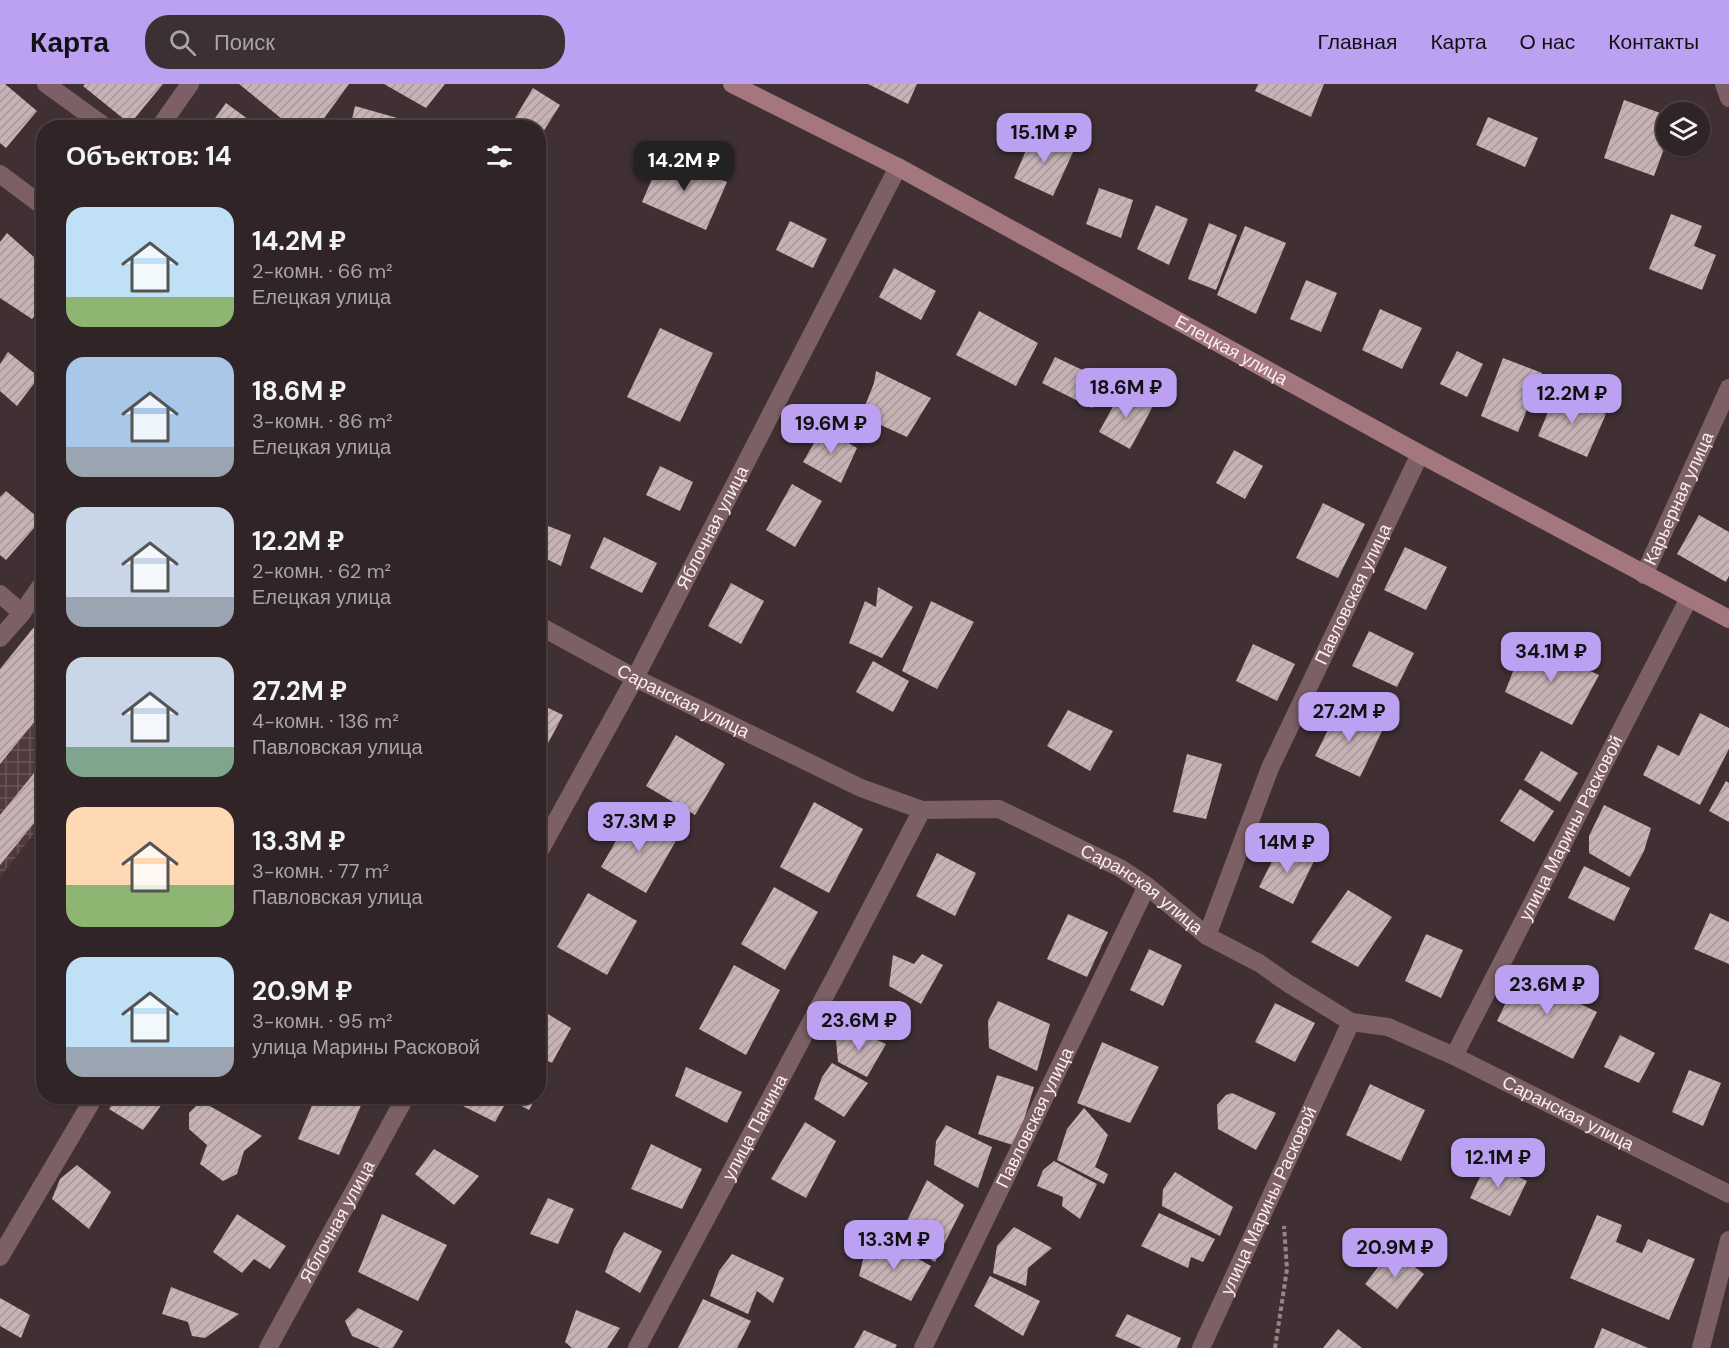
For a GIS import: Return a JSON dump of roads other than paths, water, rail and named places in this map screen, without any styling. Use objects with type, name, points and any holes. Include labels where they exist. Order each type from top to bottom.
[{"type":"main road","name":"Елецкая улица","points":[[743,87],[898,167],[1420,454],[1729,619]]},
{"type":"street","points":[[46,84],[96,120]]},
{"type":"street","points":[[165,120],[190,84]]},
{"type":"street","points":[[1724,84],[1729,98]]},
{"type":"street","name":"Яблочная улица","points":[[546,839],[635,678],[898,167]]},
{"type":"street","points":[[0,174],[36,201]]},
{"type":"street","name":"Карьерная улица","points":[[1644,575],[1729,388]]},
{"type":"street","name":"Павловская улица","points":[[1207,936],[1270,768],[1420,454]]},
{"type":"street","points":[[0,638],[36,593]]},
{"type":"street","points":[[0,594],[22,613]]},
{"type":"street","name":"улица Марины Расковой","points":[[1454,1056],[1689,598]]},
{"type":"street","name":"Саранская улица","points":[[546,629],[635,678],[861,788],[922,810],[999,809],[1120,867],[1147,886],[1207,936],[1259,963],[1351,1022],[1388,1027],[1454,1056],[1729,1194]]},
{"type":"street","name":"улица Панина","points":[[637,1348],[836,977],[922,810]]},
{"type":"street","name":"Павловская улица","points":[[923,1348],[1147,886]]},
{"type":"street","name":"улица Марины Расковой","points":[[1201,1348],[1351,1022]]},
{"type":"street","points":[[0,1257],[90,1104]]},
{"type":"street","name":"Яблочная улица","points":[[268,1348],[402,1104]]},
{"type":"street","points":[[1701,1348],[1729,1240]]}]
